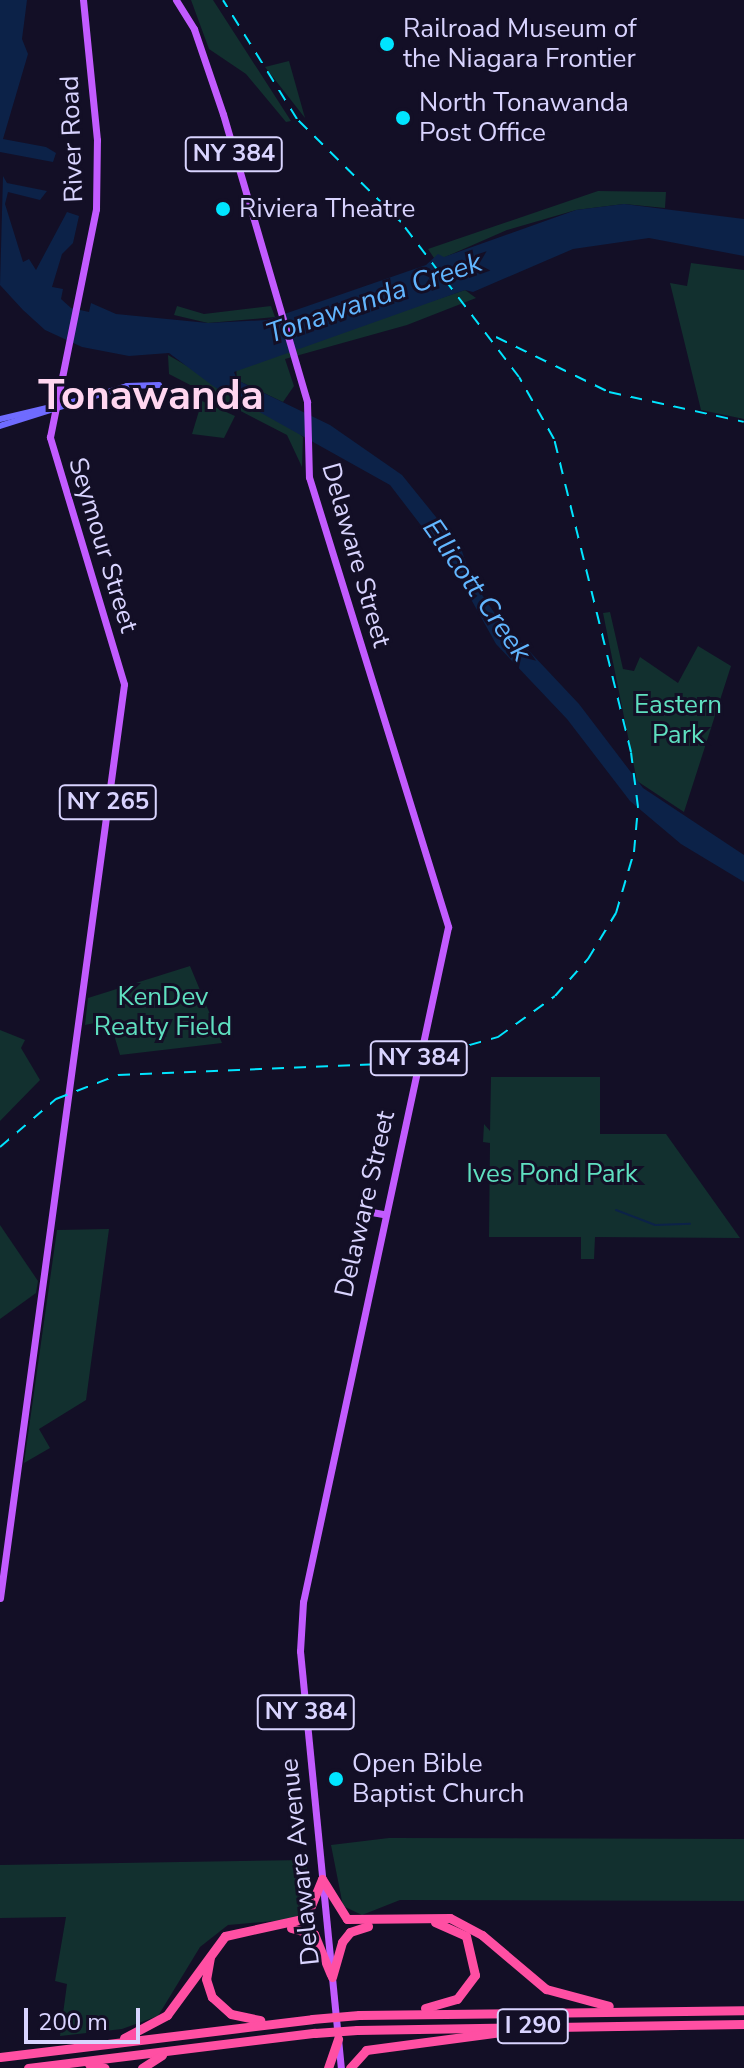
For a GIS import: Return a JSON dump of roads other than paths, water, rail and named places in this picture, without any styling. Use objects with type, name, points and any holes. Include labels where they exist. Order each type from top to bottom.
[{"type":"highway","points":[[322,1879],[347,1919],[450,1918],[482,1935],[546,1989],[632,2010]]},
{"type":"highway","points":[[105,2044],[160,2022],[225,1936],[306,1918],[322,1879]]},
{"type":"highway","points":[[332,1977],[342,1942],[360,1927],[423,1921],[455,1927],[474,1950],[471,1984],[450,2003],[396,2014]]},
{"type":"highway","points":[[275,2022],[231,2014],[212,1997],[207,1962],[223,1941],[248,1932],[304,1929],[319,1942],[332,1977]]},
{"type":"highway","name":"I 290","points":[[0,2057],[275,2022],[359,2015],[744,2010]]},
{"type":"highway","name":"I 290","points":[[28,2068],[357,2030],[744,2024]]},
{"type":"highway","points":[[350,2068],[358,2055],[381,2046],[550,2027]]},
{"type":"highway","points":[[328,2068],[338,2039]]},
{"type":"highway","points":[[142,2068],[181,2049]]},
{"type":"highway","points":[[45,2066],[105,2068]]},
{"type":"main road","name":"River Road","points":[[74,323],[84,279],[98,162],[83,0]]},
{"type":"main road","name":"Delaware Street","points":[[176,0],[194,29],[223,114],[307,402],[309,477],[448,927],[383,1214],[304,1596],[300,1651]]},
{"type":"main road","name":"Seymour Street","points":[[0,1598],[124,684],[50,440],[54,407],[74,323]]},
{"type":"main road","points":[[0,419],[159,385]]},
{"type":"main road","points":[[0,426],[54,407]]},
{"type":"main road","points":[[366,1211],[383,1214]]},
{"type":"main road","name":"Delaware Avenue","points":[[300,1651],[341,2068]]},
{"type":"water","points":[[0,0],[27,0],[22,39],[28,54],[3,139],[46,147],[56,153],[53,162],[0,152]]},
{"type":"water","points":[[3,176],[7,183],[47,191],[40,200],[8,192],[5,204],[23,262],[29,259],[36,270],[67,212],[79,216],[73,243],[62,254],[52,287],[63,289],[61,299],[71,308],[89,312],[91,303],[116,314],[208,323],[267,320],[426,265],[438,254],[444,257],[576,210],[624,204],[744,219],[744,256],[649,238],[573,249],[473,292],[465,290],[234,372],[237,380],[330,425],[402,475],[461,548],[471,579],[498,618],[579,704],[643,788],[744,855],[744,882],[681,844],[630,801],[567,719],[496,644],[453,567],[390,485],[213,386],[169,353],[129,356],[82,347],[45,330],[23,310],[0,285]]},
{"type":"waterway","points":[[616,1210],[655,1225],[690,1224]]},
{"type":"railway","points":[[0,1147],[56,1099],[118,1075],[406,1063],[498,1037],[555,996],[588,959],[616,913],[634,852],[638,807],[631,752],[554,439],[519,377],[401,222],[297,119],[223,0]]},
{"type":"railway","points":[[496,337],[609,392],[744,422]]},
{"type":"place","name":"Railroad Museum of the Niagara Frontier","points":[[387,44]]},
{"type":"place","name":"North Tonawanda Post Office","points":[[403,118]]},
{"type":"place","name":"Riviera Theatre","points":[[223,209]]},
{"type":"place","name":"Open Bible Baptist Church","points":[[336,1779]]},
{"type":"district","name":"Tonawanda","points":[[151,396]]},
{"type":"water label","name":"Tonawanda Creek","points":[[374,298]]},
{"type":"water label","name":"Ellicott Creek","points":[[477,590]]},
{"type":"park label","name":"Eastern Park","points":[[678,720]]},
{"type":"park label","name":"KenDev Realty Field","points":[[163,1012]]},
{"type":"park label","name":"Ives Pond Park","points":[[552,1174]]}]
